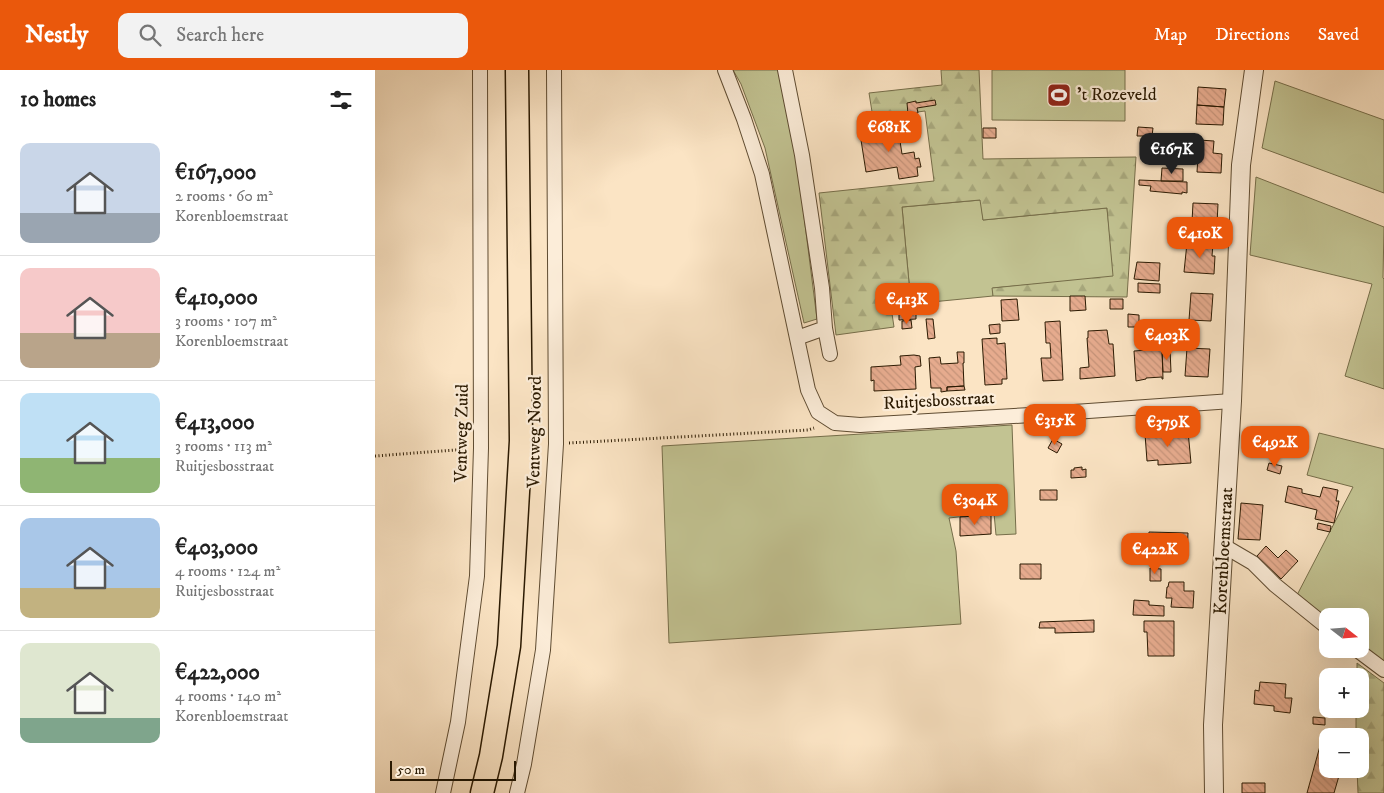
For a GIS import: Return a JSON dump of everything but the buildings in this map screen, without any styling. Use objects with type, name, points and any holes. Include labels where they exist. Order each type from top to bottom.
[{"type":"highway","points":[[482,793],[491,756],[509,646],[521,441],[517,70]]},
{"type":"street","name":"Ventweg Zuid","points":[[443,793],[457,722],[477,576],[481,448],[480,70]]},
{"type":"street","name":"Ventweg Noord","points":[[517,793],[524,764],[543,650],[555,444],[554,70]]},
{"type":"street","name":"Ruitjesbosstraat","points":[[725,70],[763,174],[808,390],[818,412],[835,423],[879,424],[1232,401]]},
{"type":"street","points":[[785,70],[802,155],[830,354]]},
{"type":"street","name":"Korenbloemstraat","points":[[1214,793],[1213,725],[1232,401],[1241,165],[1255,70]]},
{"type":"street","points":[[797,338],[825,328]]},
{"type":"street","points":[[1224,546],[1253,563],[1275,585],[1319,621]]},
{"type":"street","points":[[1367,658],[1384,670]]},
{"type":"path","points":[[555,444],[808,430]]},
{"type":"path","points":[[375,456],[481,448]]},
{"type":"green space","points":[[733,70],[780,70],[799,177],[817,319],[804,323],[765,148],[741,84]]},
{"type":"green space","points":[[941,70],[979,70],[983,159],[1136,157],[1127,297],[993,296],[992,288],[1113,276],[1107,208],[983,220],[980,200],[902,207],[911,304],[891,307],[894,327],[836,335],[819,193],[934,181],[925,111],[873,118],[869,93],[942,85]]},
{"type":"green space","name":"'t Rozeveld","points":[[992,70],[1125,70],[1125,121],[992,120]]},
{"type":"green space","points":[[1275,81],[1384,120],[1384,193],[1262,148]]},
{"type":"green space","points":[[1256,177],[1384,227],[1384,389],[1345,376],[1372,284],[1250,255]]},
{"type":"green space","points":[[981,200],[983,220],[1107,208],[1114,277],[993,288],[993,296],[911,304],[902,207]]},
{"type":"green space","points":[[1012,425],[1016,534],[996,535],[994,513],[949,518],[956,551],[961,624],[669,643],[662,446]]},
{"type":"green space","points":[[1319,433],[1384,449],[1384,663],[1369,652],[1369,608],[1319,608],[1319,615],[1296,597],[1353,487],[1307,475]]},
{"type":"green space","points":[[1357,663],[1364,668],[1357,668]]},
{"type":"green space","points":[[1369,672],[1384,683],[1384,793],[1358,793],[1357,778],[1369,778],[1369,728],[1356,728],[1356,718],[1369,718]]},
{"type":"place","name":"'t Rozeveld","points":[[1059,95]]}]
